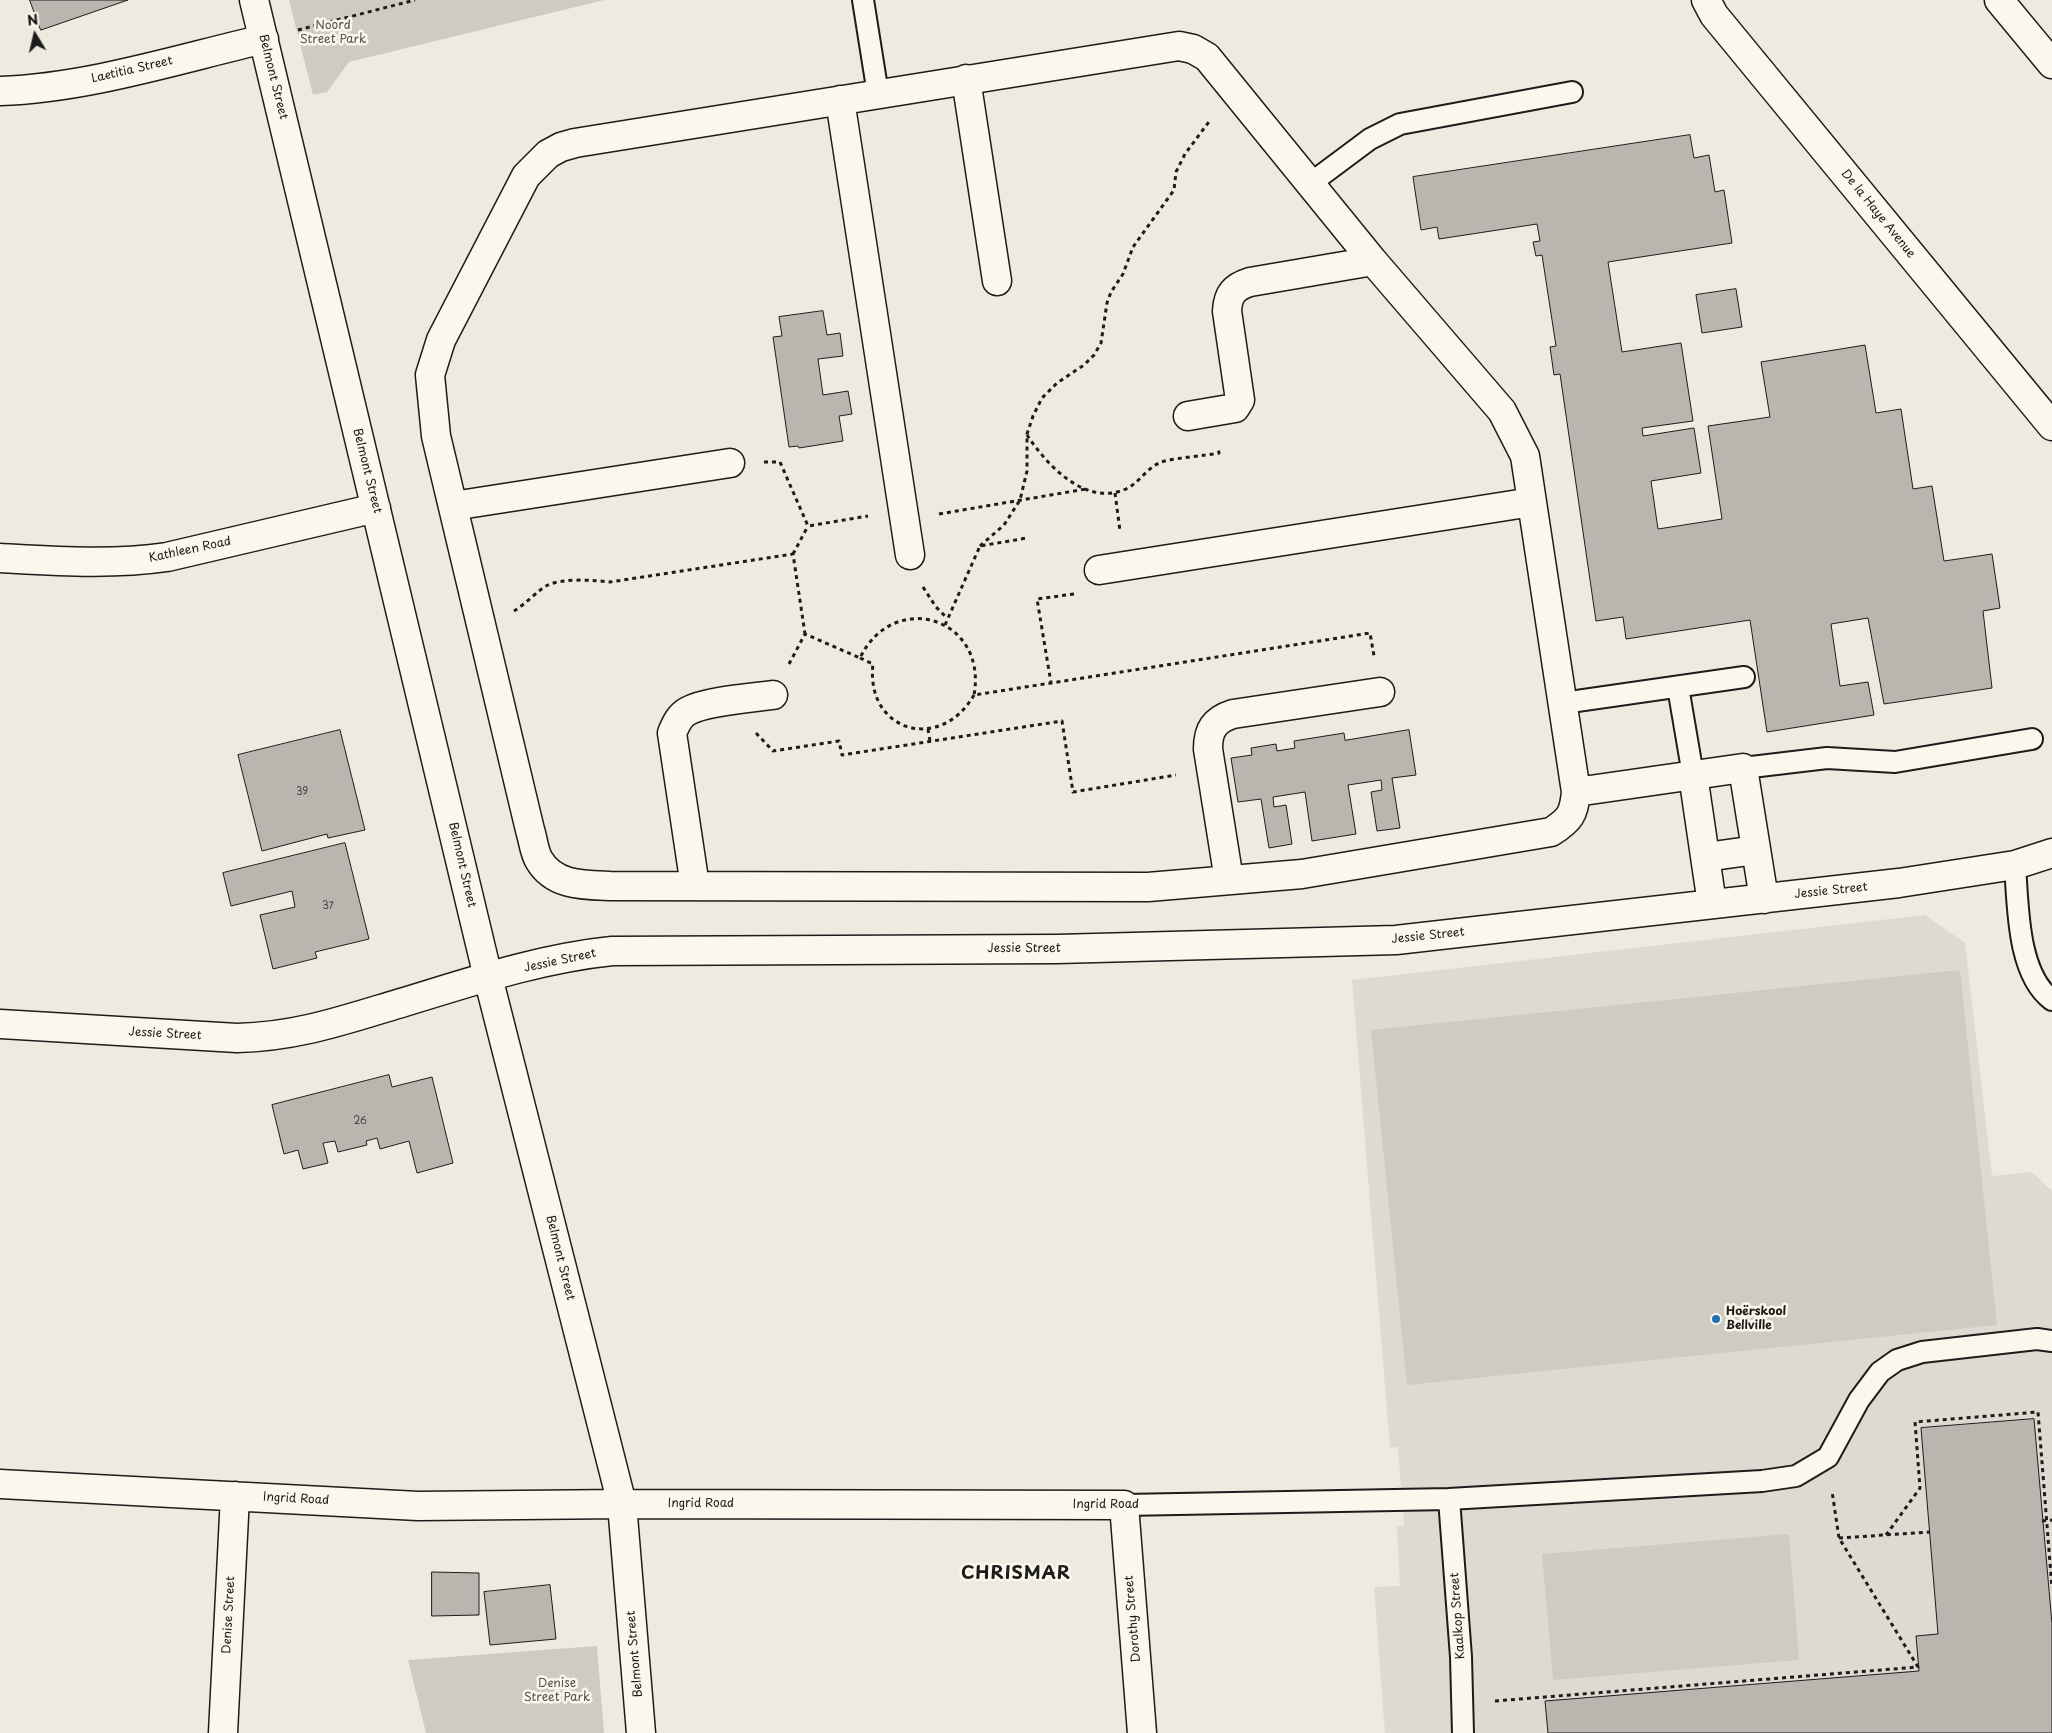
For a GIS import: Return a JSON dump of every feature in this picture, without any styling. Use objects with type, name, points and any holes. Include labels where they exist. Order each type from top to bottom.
[{"type":"street","name":"Belmont Street","points":[[254,0],[488,977],[622,1504],[642,1733]]},
{"type":"street","name":"De la Haye Avenue","points":[[1706,0],[1714,15],[2052,426]]},
{"type":"street","points":[[1999,0],[2052,64]]},
{"type":"street","name":"Laetitia Street","points":[[0,91],[35,90],[78,82],[264,39]]},
{"type":"street","points":[[1178,46],[1193,49],[1207,57],[1311,182],[1373,262],[1502,411],[1525,456],[1576,792],[1574,810],[1564,824],[1550,832],[1302,874],[1148,887],[610,886],[574,884],[554,877],[539,860],[436,436],[430,375],[440,340],[526,176],[536,164],[561,147],[575,143],[878,94],[1178,46]]},
{"type":"street","points":[[966,79],[997,281]]},
{"type":"street","points":[[840,100],[910,555]]},
{"type":"street","points":[[1200,414],[1235,408],[1240,400],[1227,311],[1232,291],[1240,285],[1250,282],[1373,262]]},
{"type":"street","points":[[453,506],[730,463]]},
{"type":"street","points":[[1099,570],[1532,502]]},
{"type":"street","name":"Kathleen Road","points":[[0,558],[132,562],[167,556],[376,508]]},
{"type":"street","points":[[1229,880],[1208,737],[1213,726],[1221,718],[1233,714],[1380,692]]},
{"type":"street","points":[[695,886],[672,733],[677,720],[686,711],[699,706],[773,695]]},
{"type":"street","points":[[1576,792],[1743,768],[1764,899]]},
{"type":"street","points":[[1693,775],[1712,904]]},
{"type":"street","points":[[1704,849],[1755,842]]},
{"type":"street","name":"Jessie Street","points":[[0,1024],[237,1038],[267,1037],[309,1031],[488,977],[586,954],[612,951],[1057,949],[1396,940],[1899,883],[2015,865],[2052,852]]},
{"type":"street","name":"Ingrid Road","points":[[0,1484],[418,1506],[622,1504],[1124,1506]]},
{"type":"street","name":"Denise Street","points":[[223,1733],[235,1496]]},
{"type":"street","name":"Dorothy Street","points":[[1124,1506],[1142,1733]]},
{"type":"lane","points":[[863,0],[878,94]]},
{"type":"lane","points":[[1311,182],[1370,139],[1400,124],[1572,92]]},
{"type":"lane","points":[[1563,703],[1744,677]]},
{"type":"lane","points":[[1678,687],[1693,775]]},
{"type":"lane","points":[[1743,768],[1827,758],[1895,762],[2032,739]]},
{"type":"lane","points":[[2015,865],[2019,917],[2027,962],[2033,979],[2052,1000]]},
{"type":"lane","points":[[1828,1458],[1859,1400],[1880,1372],[1897,1360],[1922,1352],[2037,1339],[2052,1341]]},
{"type":"lane","name":"Ingrid Road","points":[[1124,1506],[1450,1499],[1762,1481],[1796,1476],[1828,1458]]},
{"type":"lane","name":"Kaalkop Street","points":[[1450,1499],[1461,1657],[1462,1733]]},
{"type":"path","points":[[293,31],[415,0]]},
{"type":"path","points":[[944,625],[980,546],[1004,524],[1020,500],[1027,471],[1027,434],[1042,398],[1057,383],[1084,365],[1094,355],[1103,336],[1109,298],[1123,274],[1133,247],[1174,190],[1176,172],[1196,137],[1236,92]]},
{"type":"path","points":[[1027,434],[1040,454],[1056,471],[1087,489],[1101,493],[1115,492],[1135,484],[1159,463],[1219,453],[1200,414]]},
{"type":"path","points":[[730,463],[780,462],[808,526]]},
{"type":"path","points":[[808,526],[1020,500],[1087,489]]},
{"type":"path","points":[[773,695],[805,634],[792,554],[808,526]]},
{"type":"path","points":[[980,546],[1027,538]]},
{"type":"path","points":[[482,628],[526,604],[548,585],[586,579],[610,582],[792,554]]},
{"type":"path","points":[[1051,683],[1038,599],[1102,590],[1099,570]]},
{"type":"path","points":[[805,634],[873,664],[871,678],[874,693],[881,706],[891,717],[904,725],[920,729],[937,728],[953,721],[965,710],[974,695],[976,681],[972,654],[965,642],[944,625],[930,620],[902,620],[876,634],[860,658]]},
{"type":"path","points":[[974,695],[1370,633],[1380,692]]},
{"type":"path","points":[[727,702],[773,751],[840,741],[842,755],[1062,720],[1073,792],[1212,770]]},
{"type":"path","points":[[928,729],[930,741]]},
{"type":"path","points":[[1886,1535],[1920,1488],[1915,1422],[2038,1412],[2044,1521],[2052,1588]]},
{"type":"path","points":[[1462,1703],[1918,1667],[1839,1538],[1828,1458]]},
{"type":"path","points":[[2044,1521],[2052,1520]]},
{"type":"path","points":[[1839,1538],[1930,1532]]},
{"type":"shaded area","name":"Hoërskool Bellville","points":[[1925,915],[1965,943],[1992,1176],[2032,1172],[2052,1191],[2052,1733],[1385,1733],[1374,1587],[1400,1586],[1397,1527],[1404,1526],[1398,1447],[1390,1448],[1352,980]]},
{"type":"green space","name":"Noord Street Park","points":[[289,0],[604,0],[349,62],[327,92],[313,95]]},
{"type":"green space","points":[[1960,970],[1997,1325],[1407,1385],[1371,1030]]},
{"type":"green space","points":[[1789,1534],[1799,1660],[1553,1680],[1542,1554]]},
{"type":"green space","name":"Denise Street Park","points":[[597,1646],[604,1733],[426,1733],[408,1660]]},
{"type":"building","points":[[30,0],[128,0],[41,30]]},
{"type":"building","points":[[1690,135],[1694,158],[1709,155],[1715,192],[1724,190],[1732,243],[1608,262],[1622,352],[1681,343],[1693,421],[1642,428],[1643,436],[1694,428],[1701,473],[1651,481],[1658,529],[1722,519],[1708,426],[1770,417],[1761,362],[1865,345],[1876,413],[1901,409],[1913,489],[1932,486],[1944,561],[1992,554],[2000,608],[1983,611],[1992,688],[1884,704],[1868,618],[1831,624],[1840,686],[1868,682],[1874,715],[1767,732],[1750,620],[1626,639],[1623,617],[1596,621],[1560,374],[1554,375],[1550,347],[1556,346],[1542,255],[1536,256],[1533,242],[1540,241],[1537,224],[1439,239],[1437,227],[1421,230],[1413,177]]},
{"type":"building","points":[[1736,289],[1742,327],[1702,333],[1696,295]]},
{"type":"building","points":[[823,311],[827,335],[840,333],[843,356],[818,359],[823,395],[848,391],[852,414],[839,416],[843,441],[799,448],[798,446],[789,447],[773,337],[782,336],[779,317]]},
{"type":"building","points":[[340,730],[365,830],[328,838],[327,834],[262,851],[238,755]]},
{"type":"building","points":[[1409,730],[1416,775],[1392,778],[1400,828],[1377,831],[1371,792],[1382,790],[1381,780],[1348,785],[1356,834],[1312,841],[1305,792],[1273,797],[1274,807],[1286,805],[1292,844],[1269,848],[1261,799],[1238,802],[1231,758],[1252,755],[1251,748],[1276,744],[1277,751],[1295,748],[1294,741],[1344,733],[1345,740]]},
{"type":"building","points":[[345,843],[369,939],[315,952],[317,958],[273,969],[260,915],[295,907],[292,891],[231,906],[223,873]]},
{"type":"building","points":[[389,1075],[392,1087],[432,1077],[453,1163],[417,1173],[409,1141],[380,1149],[377,1138],[366,1141],[367,1145],[338,1152],[335,1141],[323,1143],[328,1163],[303,1169],[298,1150],[284,1154],[272,1105]]},
{"type":"building","points":[[2034,1419],[2052,1624],[2052,1733],[1548,1733],[1545,1701],[1919,1671],[1916,1636],[1938,1634],[1921,1428]]},
{"type":"building","points":[[432,1572],[479,1573],[479,1615],[432,1616]]},
{"type":"building","points":[[550,1585],[556,1639],[490,1645],[484,1592]]},
{"type":"place","name":"Hoërskool Bellville","points":[[1716,1319]]},
{"type":"district","name":"CHRISMAR","points":[[1016,1574]]}]
